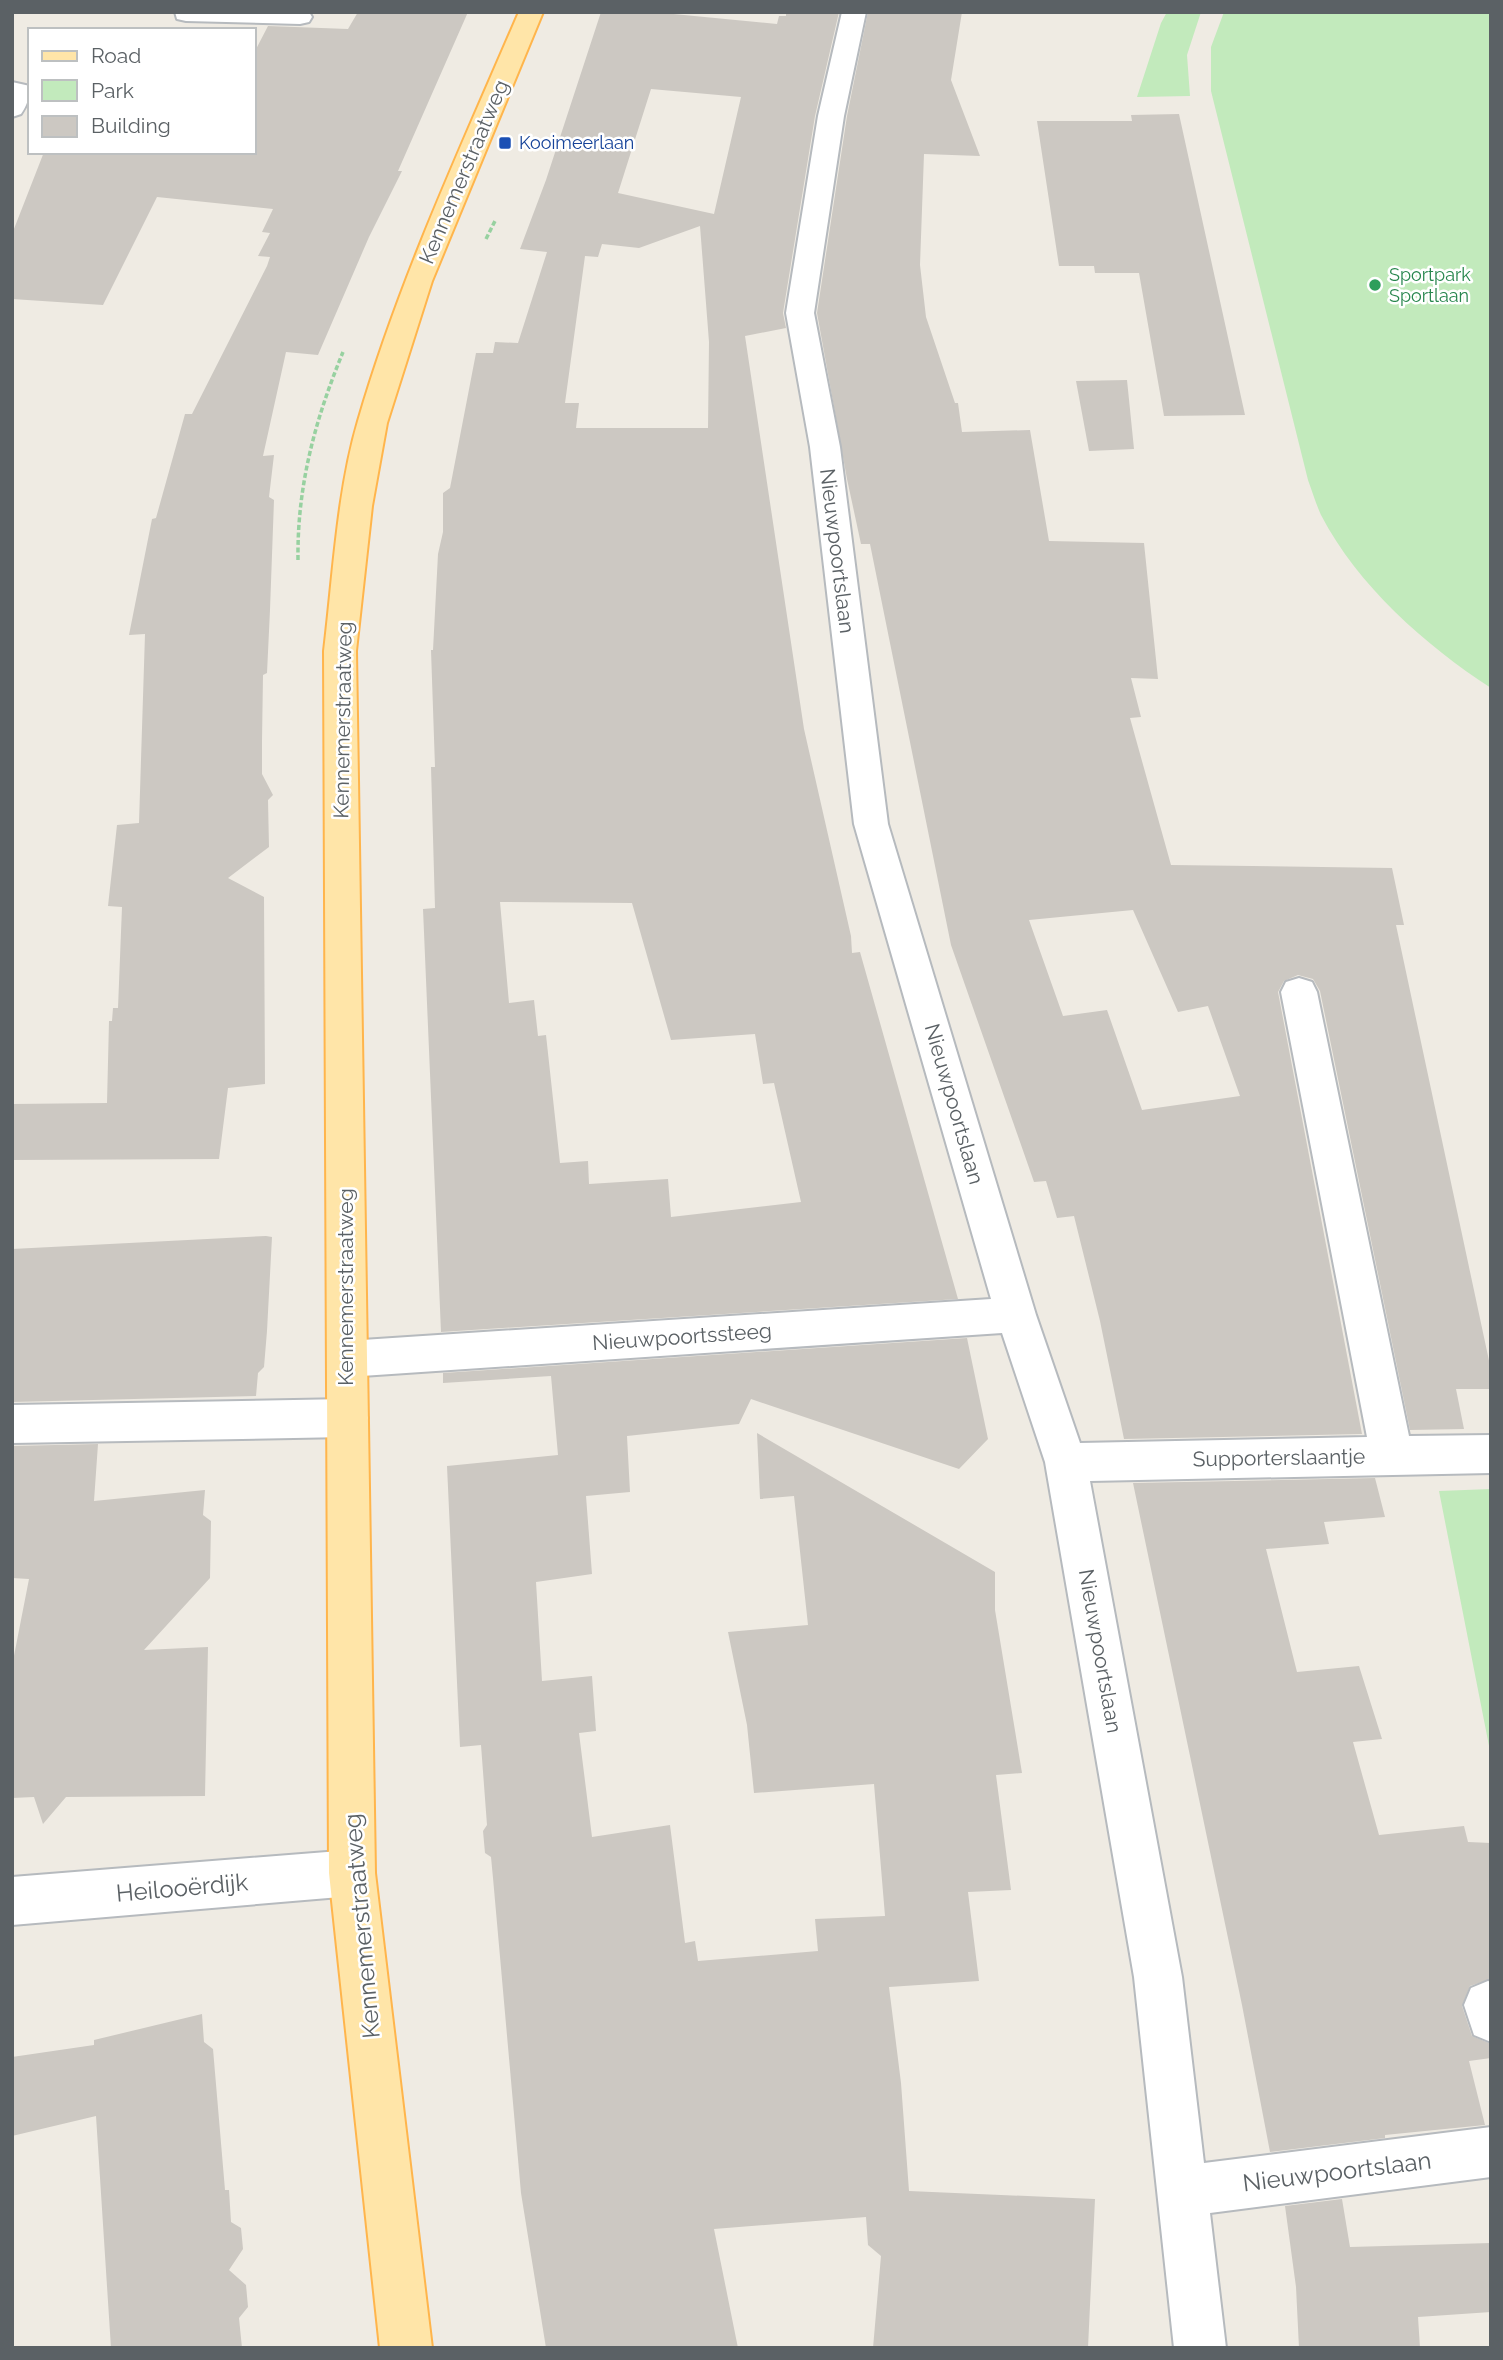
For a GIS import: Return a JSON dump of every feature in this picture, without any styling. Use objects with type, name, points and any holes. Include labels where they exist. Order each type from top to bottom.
[{"type":"main road","name":"Kennemerstraatweg","points":[[406,2348],[352,1873],[340,651],[357,506],[372,423],[411,302],[531,12]]},
{"type":"street","name":"Nieuwpoortslaan","points":[[855,12],[831,116],[800,313],[825,447],[871,824],[1016,1315],[1066,1462],[1158,1977],[1200,2348]]},
{"type":"street","points":[[184,19],[300,17]]},
{"type":"street","points":[[1299,992],[1392,1455]]},
{"type":"street","name":"Nieuwpoortssteeg","points":[[347,1359],[1016,1315]]},
{"type":"street","points":[[12,1424],[347,1418]]},
{"type":"street","name":"Supporterslaantje","points":[[1066,1462],[1491,1454]]},
{"type":"street","name":"Heilooërdijk","points":[[12,1902],[352,1873]]},
{"type":"street","name":"Nieuwpoortslaan","points":[[1183,2191],[1491,2152]]},
{"type":"green space","points":[[1167,12],[1201,12],[1187,55],[1190,96],[1137,97],[1161,23]]},
{"type":"green space","name":"Sportpark Sportlaan","points":[[1224,12],[1491,12],[1491,688],[1442,653],[1395,612],[1354,566],[1336,541],[1317,506],[1308,480],[1211,91],[1211,47]]},
{"type":"green space","points":[[1491,1489],[1491,1756],[1439,1491]]},
{"type":"building","points":[[358,12],[468,12],[398,171],[402,171],[369,237],[318,355],[286,352],[263,456],[274,455],[269,497],[274,500],[267,673],[263,675],[262,741],[262,774],[273,795],[268,800],[269,847],[228,878],[264,897],[265,1084],[228,1088],[219,1159],[12,1160],[12,1104],[107,1103],[109,1021],[112,1021],[113,1008],[118,1008],[122,907],[108,906],[117,825],[139,823],[145,634],[129,635],[152,519],[156,518],[185,414],[192,414],[267,266],[270,257],[258,256],[270,233],[262,232],[273,209],[157,197],[103,305],[12,299],[12,234],[43,154],[256,154],[256,49],[268,26],[348,29]]},
{"type":"building","points":[[601,12],[653,12],[777,24],[779,16],[786,16],[786,12],[839,12],[815,116],[783,313],[786,328],[745,336],[804,729],[851,936],[852,953],[860,952],[958,1299],[441,1332],[423,909],[435,908],[431,767],[435,767],[431,650],[438,554],[443,532],[443,493],[450,488],[476,353],[493,353],[495,342],[518,343],[547,252],[520,249],[546,180]],"holes":[[[651,89],[741,97],[714,214],[618,193]],[[700,226],[709,342],[708,428],[576,428],[579,403],[565,403],[585,256],[598,257],[602,244],[639,248]],[[500,902],[632,903],[671,1040],[755,1034],[763,1084],[774,1083],[801,1202],[671,1217],[668,1179],[589,1184],[588,1161],[560,1163],[546,1035],[538,1036],[534,1000],[509,1003]]]},
{"type":"building","points":[[868,12],[962,12],[951,80],[980,156],[924,154],[920,265],[926,317],[955,403],[958,403],[962,432],[1030,430],[1049,541],[1144,543],[1158,679],[1131,678],[1141,717],[1130,718],[1171,865],[1392,868],[1404,925],[1396,925],[1491,1370],[1491,1389],[1456,1389],[1464,1429],[1410,1430],[1320,991],[1313,979],[1298,975],[1284,981],[1278,992],[1362,1434],[1124,1439],[1100,1321],[1074,1216],[1057,1218],[1046,1181],[1034,1182],[951,945],[870,544],[861,544],[847,479],[817,313],[847,116]],"holes":[[[1133,910],[1178,1012],[1208,1006],[1240,1096],[1142,1110],[1107,1010],[1063,1016],[1029,920]]]},
{"type":"building","points":[[1179,114],[1245,415],[1164,416],[1139,273],[1095,273],[1094,266],[1059,266],[1037,121],[1132,121],[1131,115]]},
{"type":"building","points":[[1127,380],[1134,449],[1089,451],[1076,381]]},
{"type":"building","points":[[272,1237],[267,1331],[264,1367],[258,1373],[256,1396],[12,1402],[12,1249]]},
{"type":"building","points":[[967,1338],[988,1439],[959,1469],[751,1399],[739,1424],[627,1436],[630,1492],[586,1496],[592,1574],[536,1582],[542,1681],[592,1676],[596,1731],[579,1733],[592,1837],[670,1825],[685,1943],[695,1941],[698,1961],[818,1951],[815,1919],[885,1916],[874,1784],[754,1793],[747,1725],[728,1632],[808,1625],[794,1496],[760,1499],[757,1433],[995,1572],[995,1610],[1022,1773],[996,1775],[1011,1890],[968,1892],[979,1981],[889,1987],[901,2083],[909,2191],[1095,2199],[1088,2348],[873,2348],[881,2256],[868,2245],[866,2217],[714,2229],[738,2348],[546,2348],[521,2193],[491,1857],[485,1853],[483,1831],[487,1825],[481,1745],[460,1747],[447,1466],[558,1455],[551,1376],[443,1383],[443,1373]]},
{"type":"building","points":[[98,1444],[94,1501],[205,1490],[203,1515],[211,1521],[210,1578],[144,1650],[208,1647],[205,1796],[66,1797],[43,1824],[34,1797],[12,1798],[12,1666],[29,1579],[12,1578],[12,1446]]},
{"type":"building","points":[[1375,1478],[1385,1517],[1324,1522],[1329,1544],[1266,1549],[1297,1672],[1359,1666],[1382,1739],[1353,1742],[1379,1835],[1464,1826],[1468,1842],[1491,1843],[1491,1979],[1470,1986],[1462,2006],[1472,2036],[1491,2044],[1491,2058],[1469,2061],[1485,2125],[1385,2135],[1385,2138],[1270,2152],[1133,1483]]},
{"type":"building","points":[[202,2014],[204,2042],[213,2049],[225,2190],[229,2190],[231,2222],[241,2228],[243,2249],[229,2270],[246,2285],[248,2307],[239,2318],[242,2348],[111,2348],[96,2116],[12,2136],[12,2057],[94,2045],[94,2040]]},
{"type":"building","points":[[1342,2199],[1350,2247],[1491,2243],[1491,2312],[1418,2317],[1420,2348],[1299,2348],[1296,2287],[1285,2206]]},
{"type":"place","name":"Kooimeerlaan","points":[[505,143]]},
{"type":"place","name":"Sportpark Sportlaan","points":[[1375,285]]}]
